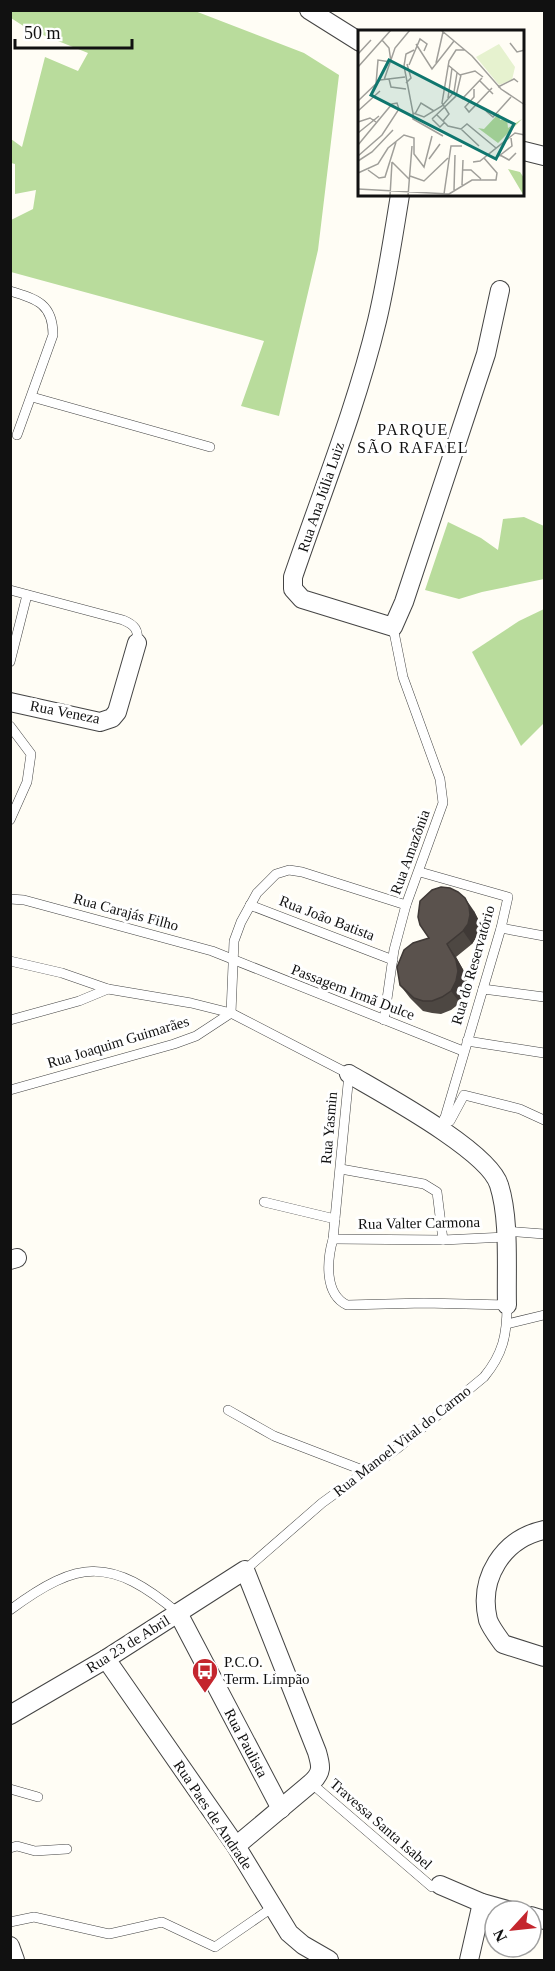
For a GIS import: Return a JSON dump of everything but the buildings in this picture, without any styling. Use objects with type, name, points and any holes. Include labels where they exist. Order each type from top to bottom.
[{"type":"street","points":[[309,10],[358,41]]},
{"type":"street","points":[[525,151],[544,156]]},
{"type":"street","name":"Rua Ana Júlia Luiz","points":[[393,627],[302,599],[297,595],[292,584],[335,459],[369,348],[388,265],[400,196]]},
{"type":"street","points":[[393,627],[404,602],[466,417],[486,354],[500,290]]},
{"type":"street","name":"Rua Veneza","points":[[10,702],[100,722],[107,721],[117,712],[137,643]]},
{"type":"street","name":"Rua Manoel Vital do Carmo","points":[[349,1074],[443,1125],[491,1170],[499,1184],[506,1234],[507,1305]]},
{"type":"street","points":[[544,1530],[525,1535],[506,1550],[493,1570],[485,1596],[489,1622],[502,1644],[544,1657]]},
{"type":"street","points":[[236,1846],[319,1776],[320,1768],[317,1752],[245,1570]]},
{"type":"street","name":"Rua 23 de Abril","points":[[10,1715],[106,1659],[245,1570]]},
{"type":"street","name":"Rua Paulista","points":[[178,1613],[281,1809]]},
{"type":"street","name":"Rua Paes de Andrade","points":[[106,1659],[236,1846],[289,1933],[303,1945],[329,1960]]},
{"type":"street","points":[[436,1886],[482,1903],[468,1960]]},
{"type":"street","points":[[10,1946],[15,1960]]},
{"type":"lane","points":[[10,291],[32,297],[41,303],[49,312],[53,324],[53,335],[17,435]]},
{"type":"lane","points":[[32,397],[210,447]]},
{"type":"lane","points":[[10,590],[132,624],[138,634],[137,643]]},
{"type":"lane","points":[[10,662],[27,594]]},
{"type":"lane","name":"Rua Amazônia","points":[[384,1020],[393,960],[406,904],[420,873],[443,803],[440,779],[403,677],[393,627]]},
{"type":"lane","points":[[10,726],[31,754],[27,782],[14,800],[10,820]]},
{"type":"lane","points":[[231,1013],[234,941],[241,922],[257,893],[268,880],[282,870],[302,872],[406,904]]},
{"type":"lane","name":"Rua do Reservatório","points":[[420,873],[508,897],[443,1125]]},
{"type":"lane","name":"Rua Carajás Filho","points":[[10,899],[24,900],[170,939],[212,951],[232,960]]},
{"type":"lane","name":"Rua João Batista","points":[[250,904],[393,960]]},
{"type":"lane","points":[[501,928],[544,936]]},
{"type":"lane","name":"Passagem Irmã Dulce","points":[[232,960],[463,1051]]},
{"type":"lane","name":"Rua Yasmin","points":[[10,961],[62,973],[108,989],[191,1003],[231,1013],[349,1074],[341,1169],[333,1239],[329,1254],[334,1295],[347,1305],[434,1303],[507,1305]]},
{"type":"lane","points":[[10,1020],[108,989]]},
{"type":"lane","points":[[483,989],[544,997]]},
{"type":"lane","name":"Rua Joaquim Guimarães","points":[[10,1090],[174,1044],[196,1036],[231,1013]]},
{"type":"lane","points":[[467,1041],[544,1053]]},
{"type":"lane","points":[[443,1125],[450,1121],[464,1095],[520,1109],[544,1120]]},
{"type":"lane","points":[[341,1169],[424,1184],[437,1192],[443,1240]]},
{"type":"lane","points":[[264,1202],[335,1219]]},
{"type":"lane","name":"Rua Valter Carmona","points":[[333,1239],[443,1240],[506,1234],[544,1234]]},
{"type":"lane","name":"Rua Manoel Vital do Carmo","points":[[245,1570],[322,1503],[405,1442],[484,1377],[501,1352],[507,1324],[507,1305]]},
{"type":"lane","points":[[507,1324],[544,1315]]},
{"type":"lane","points":[[228,1410],[274,1436],[365,1471]]},
{"type":"lane","points":[[10,1610],[48,1585],[73,1573],[93,1570],[110,1572],[143,1587],[178,1613]]},
{"type":"lane","name":"Travessa Santa Isabel","points":[[311,1783],[436,1886]]},
{"type":"lane","points":[[10,1789],[38,1797]]},
{"type":"lane","points":[[10,1848],[17,1846],[35,1851],[67,1849]]},
{"type":"lane","points":[[10,1922],[34,1917],[109,1934],[162,1922],[215,1947],[273,1907]]},
{"type":"green space","points":[[11,10],[195,11],[304,53],[339,75],[318,250],[279,416],[241,406],[264,341],[11,272],[11,220],[33,209],[36,190],[15,194],[15,164],[11,163],[11,139],[22,147],[45,57],[78,71],[88,53],[28,29],[11,18]]},
{"type":"green space","points":[[524,517],[544,526],[544,579],[459,599],[425,590],[448,522],[481,538],[498,550],[503,519]]},
{"type":"green space","points":[[544,609],[544,723],[521,746],[472,652],[519,621]]},
{"type":"place","name":"P.C.O. Term. Limpão","points":[[205,1694]]},
{"type":"district","name":"PARQUE SÃO RAFAEL","points":[[413,438]]}]
